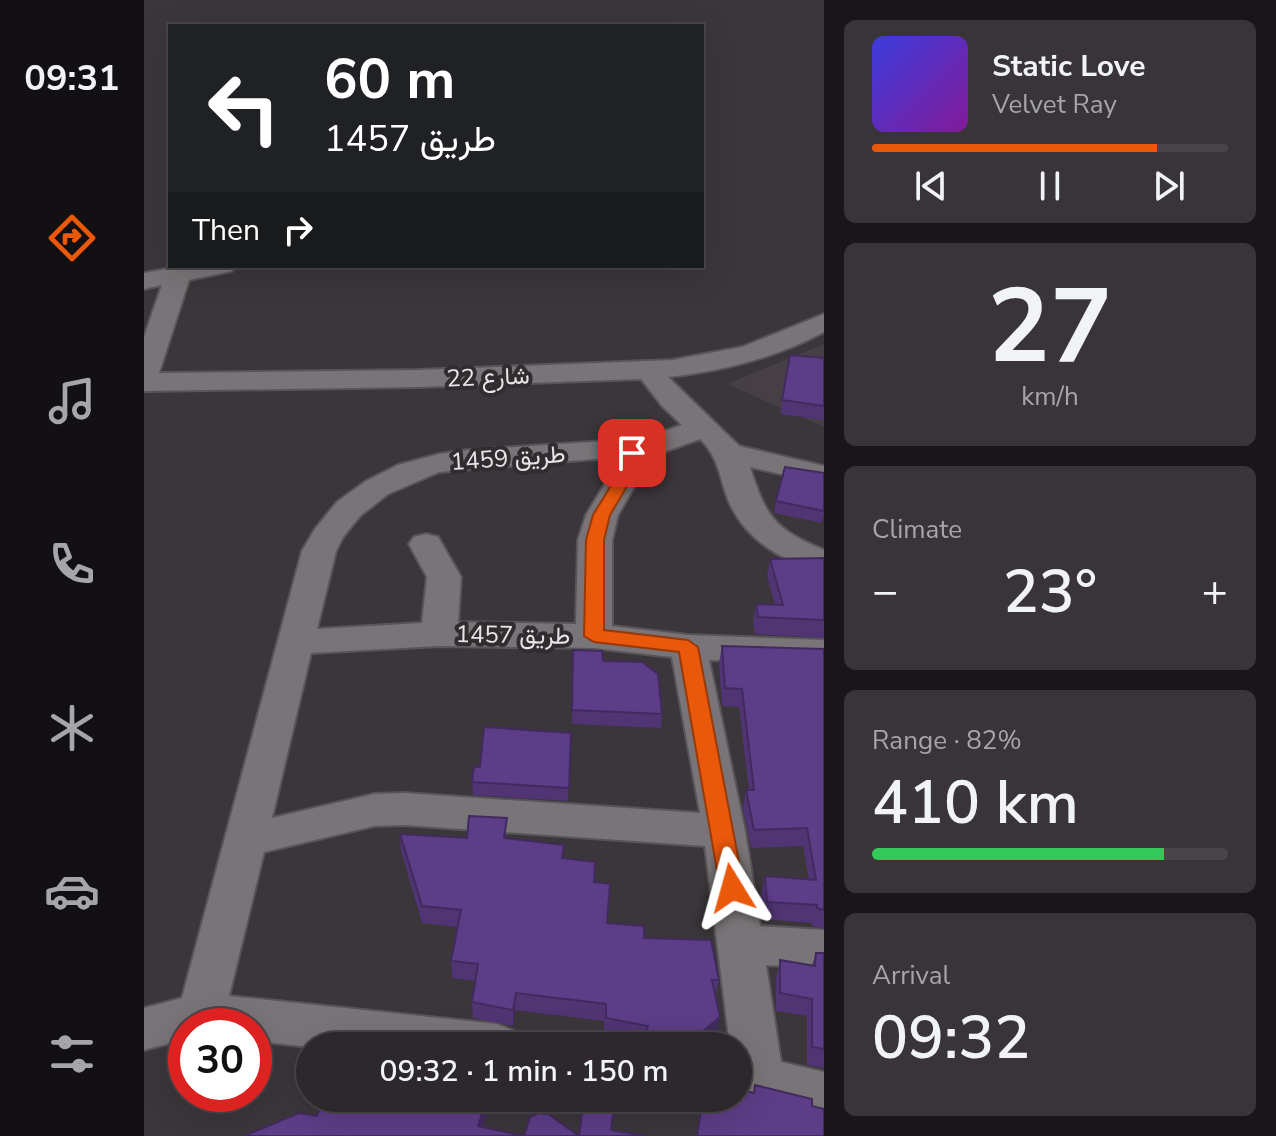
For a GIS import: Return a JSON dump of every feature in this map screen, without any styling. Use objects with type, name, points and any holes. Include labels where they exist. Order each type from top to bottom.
[{"type":"street","points":[[144,281],[214,268]]},
{"type":"street","points":[[144,380],[178,276]]},
{"type":"street","name":"شارع 22","points":[[144,380],[453,378],[649,371],[762,350],[824,322]]},
{"type":"street","points":[[649,371],[676,404],[729,453],[751,517],[781,543],[824,562]]},
{"type":"street","points":[[594,636],[595,540],[602,515],[634,461],[632,453],[704,427]]},
{"type":"street","name":"طريق 1459","points":[[203,1008],[326,535],[337,519],[395,478],[425,466],[460,460],[620,450],[632,453]]},
{"type":"street","points":[[729,453],[824,475]]},
{"type":"street","points":[[426,544],[444,577],[439,634]]},
{"type":"street","name":"طريق 1457","points":[[297,642],[439,634],[594,636],[688,647],[824,652]]},
{"type":"street","points":[[688,647],[724,831],[740,944],[746,1032]]},
{"type":"street","points":[[246,840],[374,810],[404,809],[724,831]]},
{"type":"street","points":[[740,944],[824,949]]},
{"type":"street","points":[[272,1022],[368,1032]]},
{"type":"street","points":[[144,1029],[168,1023]]},
{"type":"street","points":[[752,1077],[824,1095]]},
{"type":"shaded area","points":[[824,344],[824,427],[727,384]]},
{"type":"building","points":[[790,355],[824,358],[824,406],[782,400]]},
{"type":"building","points":[[785,467],[824,473],[824,511],[776,501]]},
{"type":"building","points":[[824,558],[824,620],[758,617],[756,604],[783,605],[770,559]]},
{"type":"building","points":[[722,646],[824,649],[824,910],[817,908],[817,905],[767,902],[765,876],[816,880],[807,828],[754,830],[746,790],[754,790],[742,689],[725,688]]},
{"type":"building","points":[[573,650],[602,651],[603,661],[642,662],[658,674],[662,714],[572,710]]},
{"type":"building","points":[[484,727],[571,733],[569,788],[472,782],[474,767],[480,767]]},
{"type":"building","points":[[469,816],[507,818],[504,838],[564,845],[562,858],[595,862],[594,882],[610,884],[607,923],[644,926],[644,938],[711,940],[719,980],[712,980],[720,1017],[702,1032],[646,1032],[648,1026],[606,1018],[606,1004],[516,993],[513,1010],[472,1002],[478,964],[451,961],[461,910],[422,906],[400,834],[467,838]]},
{"type":"building","points":[[816,953],[824,953],[824,1049],[812,1047],[812,999],[780,993],[780,960],[815,966]]},
{"type":"building","points":[[755,1085],[812,1099],[812,1106],[824,1109],[824,1136],[697,1136],[701,1112],[752,1112]]},
{"type":"building","points":[[319,1112],[482,1112],[478,1126],[524,1136],[244,1136],[299,1113],[317,1116]]},
{"type":"building","points":[[582,1112],[613,1112],[611,1130],[645,1136],[579,1136]]},
{"type":"building","points":[[539,1113],[548,1114],[579,1136],[524,1136],[530,1117]]},
{"type":"route","points":[[632,453],[634,461],[602,515],[595,540],[594,636],[688,647],[732,888]]}]
